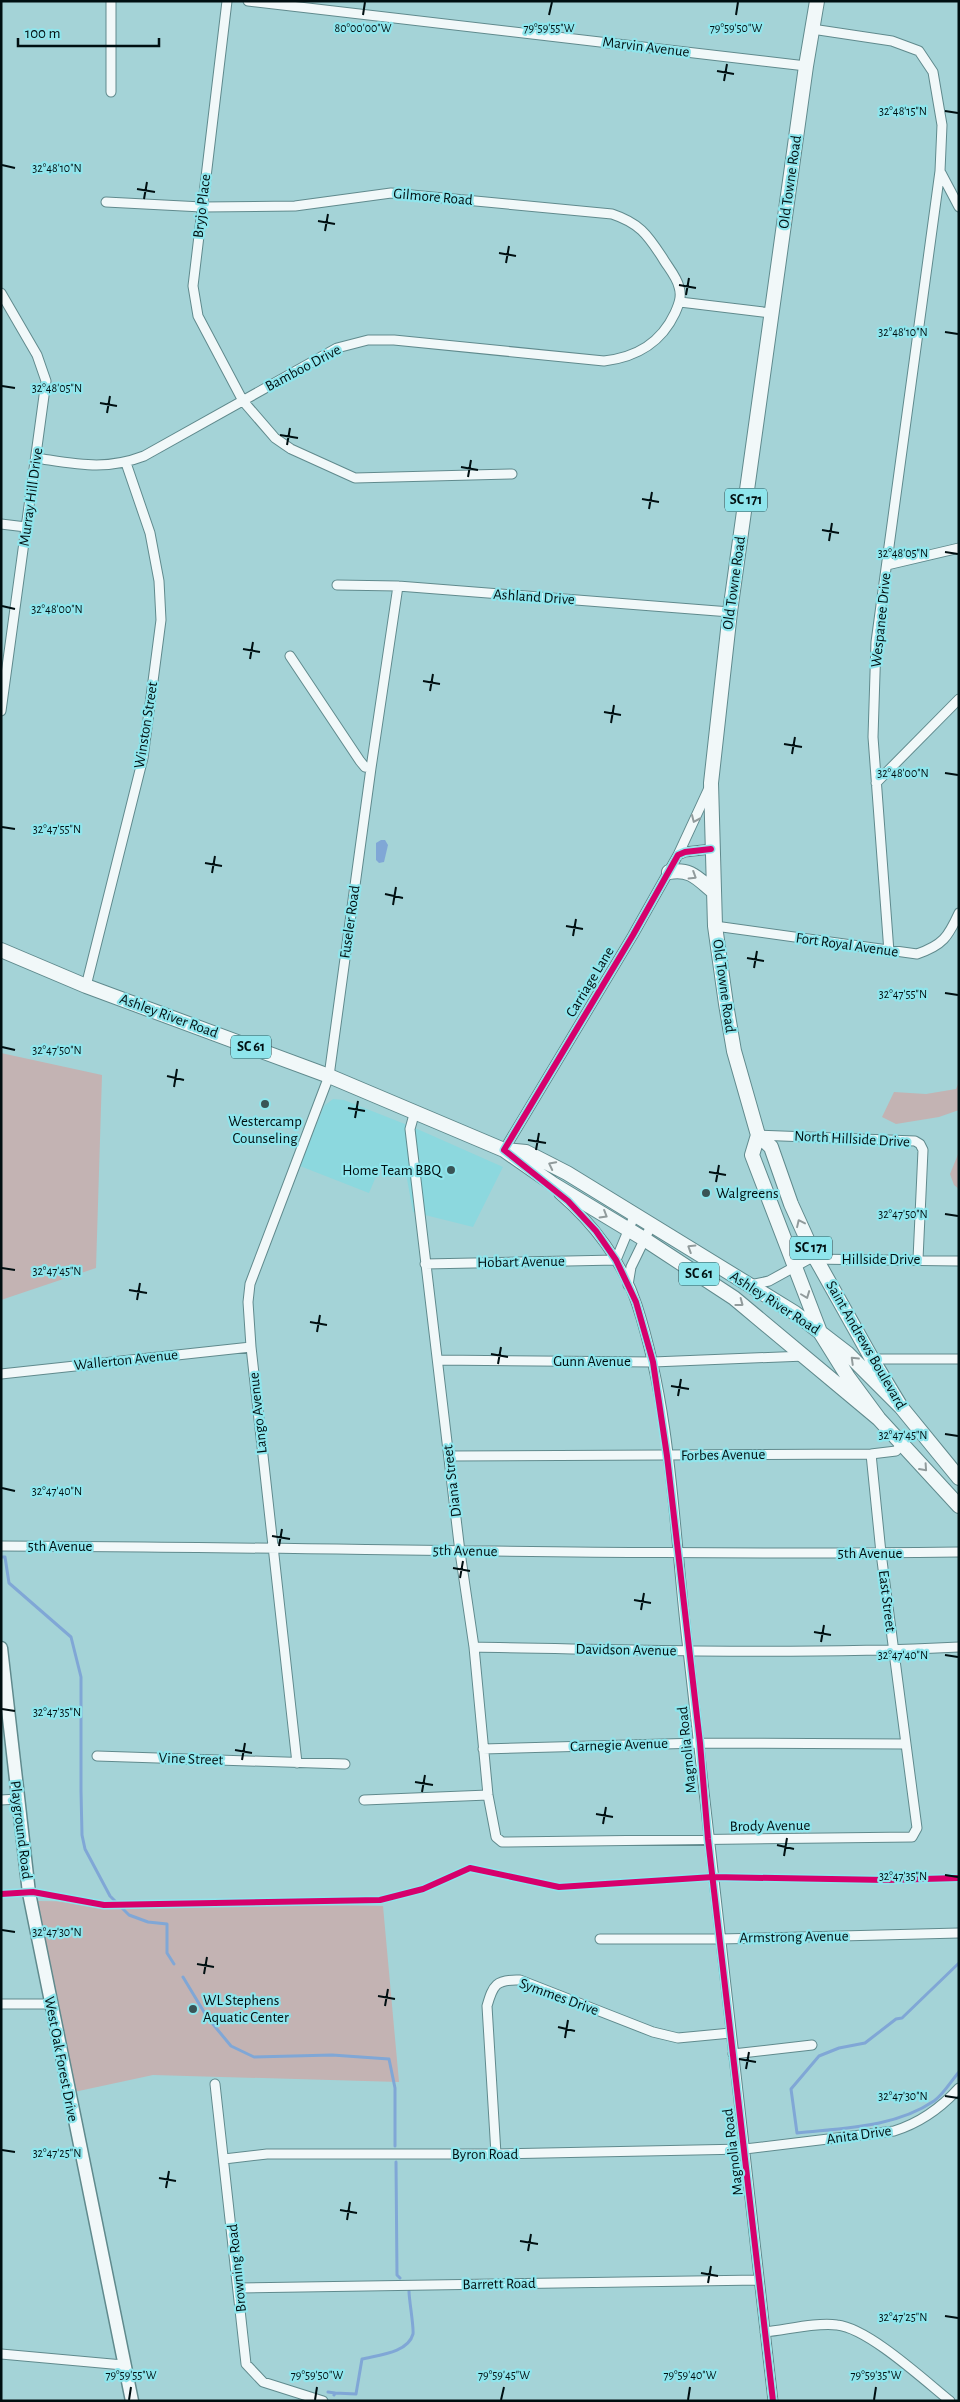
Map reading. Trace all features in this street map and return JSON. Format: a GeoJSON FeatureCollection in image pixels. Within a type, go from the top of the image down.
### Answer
{"type":"FeatureCollection","features":[{"type":"Feature","properties":{"kind":"main road","name":"Old Towne Road"},"geometry":{"type":"LineString","coordinates":[[758,1135],[734,1051],[716,926],[711,849],[711,783],[730,612],[806,66],[817,1]]}},
{"type":"Feature","properties":{"kind":"main road"},"geometry":{"type":"LineString","coordinates":[[669,872],[681,870],[693,874],[714,892]]}},
{"type":"Feature","properties":{"kind":"main road","name":"Ashley River Road"},"geometry":{"type":"LineString","coordinates":[[1,950],[86,986],[329,1076],[504,1150],[552,1184],[644,1239],[734,1298],[880,1419]]}},
{"type":"Feature","properties":{"kind":"main road","name":"Saint Andrews Boulevard"},"geometry":{"type":"LineString","coordinates":[[959,1478],[901,1407],[872,1359],[816,1259],[791,1204],[771,1147],[758,1135],[752,1155],[820,1332],[848,1377],[880,1419],[959,1506]]}},
{"type":"Feature","properties":{"kind":"main road","name":"Ashley River Road"},"geometry":{"type":"LineString","coordinates":[[504,1150],[526,1152],[567,1173],[795,1313],[847,1353],[901,1407]]}},
{"type":"Feature","properties":{"kind":"main road","name":"Playground Road"},"geometry":{"type":"LineString","coordinates":[[1,1648],[29,1893]]}},
{"type":"Feature","properties":{"kind":"main road","name":"West Oak Forest Drive"},"geometry":{"type":"LineString","coordinates":[[29,1893],[123,2365],[132,2401]]}},
{"type":"Feature","properties":{"kind":"street"},"geometry":{"type":"LineString","coordinates":[[111,1],[111,92]]}},
{"type":"Feature","properties":{"kind":"street","name":"Bryjo Place"},"geometry":{"type":"LineString","coordinates":[[227,1],[193,286],[194,302],[202,324],[243,401],[274,438],[291,449],[355,478],[512,474]]}},
{"type":"Feature","properties":{"kind":"street","name":"Marvin Avenue"},"geometry":{"type":"LineString","coordinates":[[248,1],[806,66]]}},
{"type":"Feature","properties":{"kind":"street","name":"Wespanee Drive"},"geometry":{"type":"LineString","coordinates":[[812,29],[892,41],[919,51],[933,72],[941,116],[940,170],[876,642],[873,737],[889,952]]}},
{"type":"Feature","properties":{"kind":"street"},"geometry":{"type":"LineString","coordinates":[[940,170],[959,207]]}},
{"type":"Feature","properties":{"kind":"street","name":"Gilmore Road"},"geometry":{"type":"LineString","coordinates":[[106,202],[202,207],[295,206],[392,192],[612,214],[629,220],[648,234],[679,286],[680,302]]}},
{"type":"Feature","properties":{"kind":"street","name":"Murray Hill Drive"},"geometry":{"type":"LineString","coordinates":[[1,293],[37,355],[46,381],[1,711]]}},
{"type":"Feature","properties":{"kind":"street"},"geometry":{"type":"LineString","coordinates":[[680,302],[771,313]]}},
{"type":"Feature","properties":{"kind":"street","name":"Bamboo Drive"},"geometry":{"type":"LineString","coordinates":[[36,458],[106,466],[126,463],[144,456],[337,348],[368,340],[394,340],[604,361],[623,359],[646,349],[659,339],[671,322],[680,302]]}},
{"type":"Feature","properties":{"kind":"street","name":"Winston Street"},"geometry":{"type":"LineString","coordinates":[[86,986],[143,758],[161,620],[160,581],[150,533],[126,463]]}},
{"type":"Feature","properties":{"kind":"street"},"geometry":{"type":"LineString","coordinates":[[1,524],[26,527]]}},
{"type":"Feature","properties":{"kind":"street"},"geometry":{"type":"LineString","coordinates":[[887,565],[959,548]]}},
{"type":"Feature","properties":{"kind":"street","name":"Ashland Drive"},"geometry":{"type":"LineString","coordinates":[[338,586],[398,586],[730,612]]}},
{"type":"Feature","properties":{"kind":"street","name":"Fuseler Road"},"geometry":{"type":"LineString","coordinates":[[329,1076],[398,586]]}},
{"type":"Feature","properties":{"kind":"street"},"geometry":{"type":"LineString","coordinates":[[290,656],[360,761],[365,767],[371,768]]}},
{"type":"Feature","properties":{"kind":"street"},"geometry":{"type":"LineString","coordinates":[[876,783],[959,699]]}},
{"type":"Feature","properties":{"kind":"street","name":"Carriage Lane"},"geometry":{"type":"LineString","coordinates":[[504,1150],[669,872],[711,783]]}},
{"type":"Feature","properties":{"kind":"street"},"geometry":{"type":"LineString","coordinates":[[678,855],[685,852],[711,849]]}},
{"type":"Feature","properties":{"kind":"street","name":"Fort Royal Avenue"},"geometry":{"type":"LineString","coordinates":[[716,926],[889,952],[917,954],[934,948],[944,941],[959,913]]}},
{"type":"Feature","properties":{"kind":"street","name":"Lango Avenue"},"geometry":{"type":"LineString","coordinates":[[297,1763],[272,1547],[248,1302],[250,1284],[329,1076]]}},
{"type":"Feature","properties":{"kind":"street","name":"Diana Street"},"geometry":{"type":"LineString","coordinates":[[415,1111],[410,1130],[460,1552],[474,1647],[488,1794],[496,1837],[502,1842],[509,1843]]}},
{"type":"Feature","properties":{"kind":"street","name":"North Hillside Drive"},"geometry":{"type":"LineString","coordinates":[[758,1135],[915,1141],[920,1144],[923,1150],[918,1259]]}},
{"type":"Feature","properties":{"kind":"street","name":"Magnolia Road"},"geometry":{"type":"LineString","coordinates":[[504,1150],[568,1201],[596,1232],[616,1260],[636,1302],[653,1362],[667,1456],[700,1743],[708,1839],[746,2149],[773,2401]]}},
{"type":"Feature","properties":{"kind":"street"},"geometry":{"type":"LineString","coordinates":[[616,1260],[636,1214]]}},
{"type":"Feature","properties":{"kind":"street"},"geometry":{"type":"LineString","coordinates":[[628,1285],[631,1267],[652,1224]]}},
{"type":"Feature","properties":{"kind":"street","name":"Hillside Drive"},"geometry":{"type":"LineString","coordinates":[[749,1285],[769,1281],[808,1259],[959,1261]]}},
{"type":"Feature","properties":{"kind":"street","name":"Hobart Avenue"},"geometry":{"type":"LineString","coordinates":[[425,1264],[616,1260]]}},
{"type":"Feature","properties":{"kind":"street","name":"Wallerton Avenue"},"geometry":{"type":"LineString","coordinates":[[1,1374],[251,1347]]}},
{"type":"Feature","properties":{"kind":"street","name":"Gunn Avenue"},"geometry":{"type":"LineString","coordinates":[[438,1360],[653,1362],[806,1356]]}},
{"type":"Feature","properties":{"kind":"street"},"geometry":{"type":"LineString","coordinates":[[872,1359],[959,1359]]}},
{"type":"Feature","properties":{"kind":"street","name":"Forbes Avenue"},"geometry":{"type":"LineString","coordinates":[[449,1456],[872,1454],[896,1451],[903,1443]]}},
{"type":"Feature","properties":{"kind":"street","name":"East Street"},"geometry":{"type":"LineString","coordinates":[[872,1454],[881,1553],[916,1828],[912,1837]]}},
{"type":"Feature","properties":{"kind":"street","name":"5th Avenue"},"geometry":{"type":"LineString","coordinates":[[1,1546],[272,1547],[460,1552],[959,1552]]}},
{"type":"Feature","properties":{"kind":"street","name":"Davidson Avenue"},"geometry":{"type":"LineString","coordinates":[[474,1647],[688,1651],[894,1650],[959,1647]]}},
{"type":"Feature","properties":{"kind":"street","name":"Carnegie Avenue"},"geometry":{"type":"LineString","coordinates":[[483,1749],[700,1743],[904,1744]]}},
{"type":"Feature","properties":{"kind":"street","name":"Vine Street"},"geometry":{"type":"LineString","coordinates":[[97,1756],[345,1764]]}},
{"type":"Feature","properties":{"kind":"street"},"geometry":{"type":"LineString","coordinates":[[364,1800],[488,1794]]}},
{"type":"Feature","properties":{"kind":"street"},"geometry":{"type":"LineString","coordinates":[[1,1800],[17,1800]]}},
{"type":"Feature","properties":{"kind":"street","name":"Brody Avenue"},"geometry":{"type":"LineString","coordinates":[[509,1843],[912,1837]]}},
{"type":"Feature","properties":{"kind":"street","name":"Armstrong Avenue"},"geometry":{"type":"LineString","coordinates":[[600,1939],[720,1939],[959,1934]]}},
{"type":"Feature","properties":{"kind":"street","name":"Symmes Drive"},"geometry":{"type":"LineString","coordinates":[[496,2154],[486,2006],[491,1991],[497,1984],[507,1980],[520,1980],[653,2032],[678,2038],[731,2033]]}},
{"type":"Feature","properties":{"kind":"street"},"geometry":{"type":"LineString","coordinates":[[1,2004],[50,2004]]}},
{"type":"Feature","properties":{"kind":"street"},"geometry":{"type":"LineString","coordinates":[[733,2054],[812,2045]]}},
{"type":"Feature","properties":{"kind":"street","name":"Browning Road"},"geometry":{"type":"LineString","coordinates":[[215,2084],[246,2364],[253,2374],[263,2382],[323,2401]]}},
{"type":"Feature","properties":{"kind":"street","name":"Anita Drive"},"geometry":{"type":"LineString","coordinates":[[746,2149],[894,2131],[912,2126],[930,2116],[958,2090]]}},
{"type":"Feature","properties":{"kind":"street","name":"Byron Road"},"geometry":{"type":"LineString","coordinates":[[224,2159],[267,2154],[496,2154],[746,2149]]}},
{"type":"Feature","properties":{"kind":"street","name":"Barrett Road"},"geometry":{"type":"LineString","coordinates":[[239,2288],[759,2280]]}},
{"type":"Feature","properties":{"kind":"street"},"geometry":{"type":"LineString","coordinates":[[765,2332],[835,2324],[849,2327],[871,2338],[950,2401]]}},
{"type":"Feature","properties":{"kind":"street"},"geometry":{"type":"LineString","coordinates":[[1,2354],[123,2365]]}},
{"type":"Feature","properties":{"kind":"shaded area"},"geometry":{"type":"Polygon","coordinates":[[[385,840],[388,845],[384,862],[379,863],[376,860],[376,843],[385,840]]]}},
{"type":"Feature","properties":{"kind":"shaded area"},"geometry":{"type":"Polygon","coordinates":[[[1,1053],[102,1075],[96,1268],[1,1300],[1,1053]]]}},
{"type":"Feature","properties":{"kind":"shaded area"},"geometry":{"type":"Polygon","coordinates":[[[959,1082],[959,1110],[939,1117],[896,1124],[882,1117],[894,1092],[926,1094],[956,1089],[959,1082]]]}},
{"type":"Feature","properties":{"kind":"shaded area"},"geometry":{"type":"Polygon","coordinates":[[[333,1099],[344,1100],[415,1128],[503,1167],[473,1227],[413,1212],[405,1168],[380,1167],[369,1193],[300,1166],[324,1106],[333,1099]]]}},
{"type":"Feature","properties":{"kind":"shaded area"},"geometry":{"type":"Polygon","coordinates":[[[959,1152],[959,1189],[954,1185],[950,1174],[959,1152]]]}},
{"type":"Feature","properties":{"kind":"shaded area"},"geometry":{"type":"Polygon","coordinates":[[[38,1901],[383,1906],[399,2082],[153,2075],[74,2092],[38,1901]]]}},
{"type":"Feature","properties":{"kind":"waterway"},"geometry":{"type":"LineString","coordinates":[[1,1557],[5,1557],[9,1583],[71,1637],[81,1677],[82,1835],[85,1849],[110,1896],[129,1915],[148,1922],[167,1924],[167,1953],[174,1964]]}},
{"type":"Feature","properties":{"kind":"waterway"},"geometry":{"type":"LineString","coordinates":[[959,1963],[902,2018],[896,2019],[865,2043],[839,2048],[819,2056],[791,2089],[797,2133],[850,2128],[902,2117],[934,2101],[944,2092],[959,2072]]}},
{"type":"Feature","properties":{"kind":"waterway"},"geometry":{"type":"LineString","coordinates":[[183,1977],[207,2017],[231,2046],[254,2057],[332,2055],[389,2059],[395,2088],[395,2146]]}},
{"type":"Feature","properties":{"kind":"waterway"},"geometry":{"type":"LineString","coordinates":[[396,2162],[397,2275],[400,2278]]}},
{"type":"Feature","properties":{"kind":"waterway"},"geometry":{"type":"LineString","coordinates":[[334,2395],[335,2393],[356,2394],[362,2359],[392,2352],[410,2340],[413,2331],[409,2291]]}},
{"type":"Feature","properties":{"kind":"waterway"},"geometry":{"type":"LineString","coordinates":[[328,2392],[335,2393]]}},
{"type":"Feature","properties":{"kind":"cycle path"},"geometry":{"type":"LineString","coordinates":[[711,849],[685,852],[678,855],[633,935],[504,1150],[568,1201],[596,1231],[616,1260],[636,1302],[653,1362],[667,1456],[700,1743],[708,1839],[773,2401]]}},
{"type":"Feature","properties":{"kind":"cycle path"},"geometry":{"type":"LineString","coordinates":[[1,1894],[33,1892],[104,1905],[380,1900],[423,1889],[470,1868],[559,1887],[713,1877],[886,1880],[959,1878]]}},
{"type":"Feature","properties":{"kind":"place","name":"Westercamp Counseling"},"geometry":{"type":"Point","coordinates":[265,1104]}},
{"type":"Feature","properties":{"kind":"place","name":"Home Team BBQ"},"geometry":{"type":"Point","coordinates":[451,1170]}},
{"type":"Feature","properties":{"kind":"place","name":"Walgreens"},"geometry":{"type":"Point","coordinates":[706,1193]}},
{"type":"Feature","properties":{"kind":"place","name":"WL Stephens Aquatic Center"},"geometry":{"type":"Point","coordinates":[193,2009]}}]}
